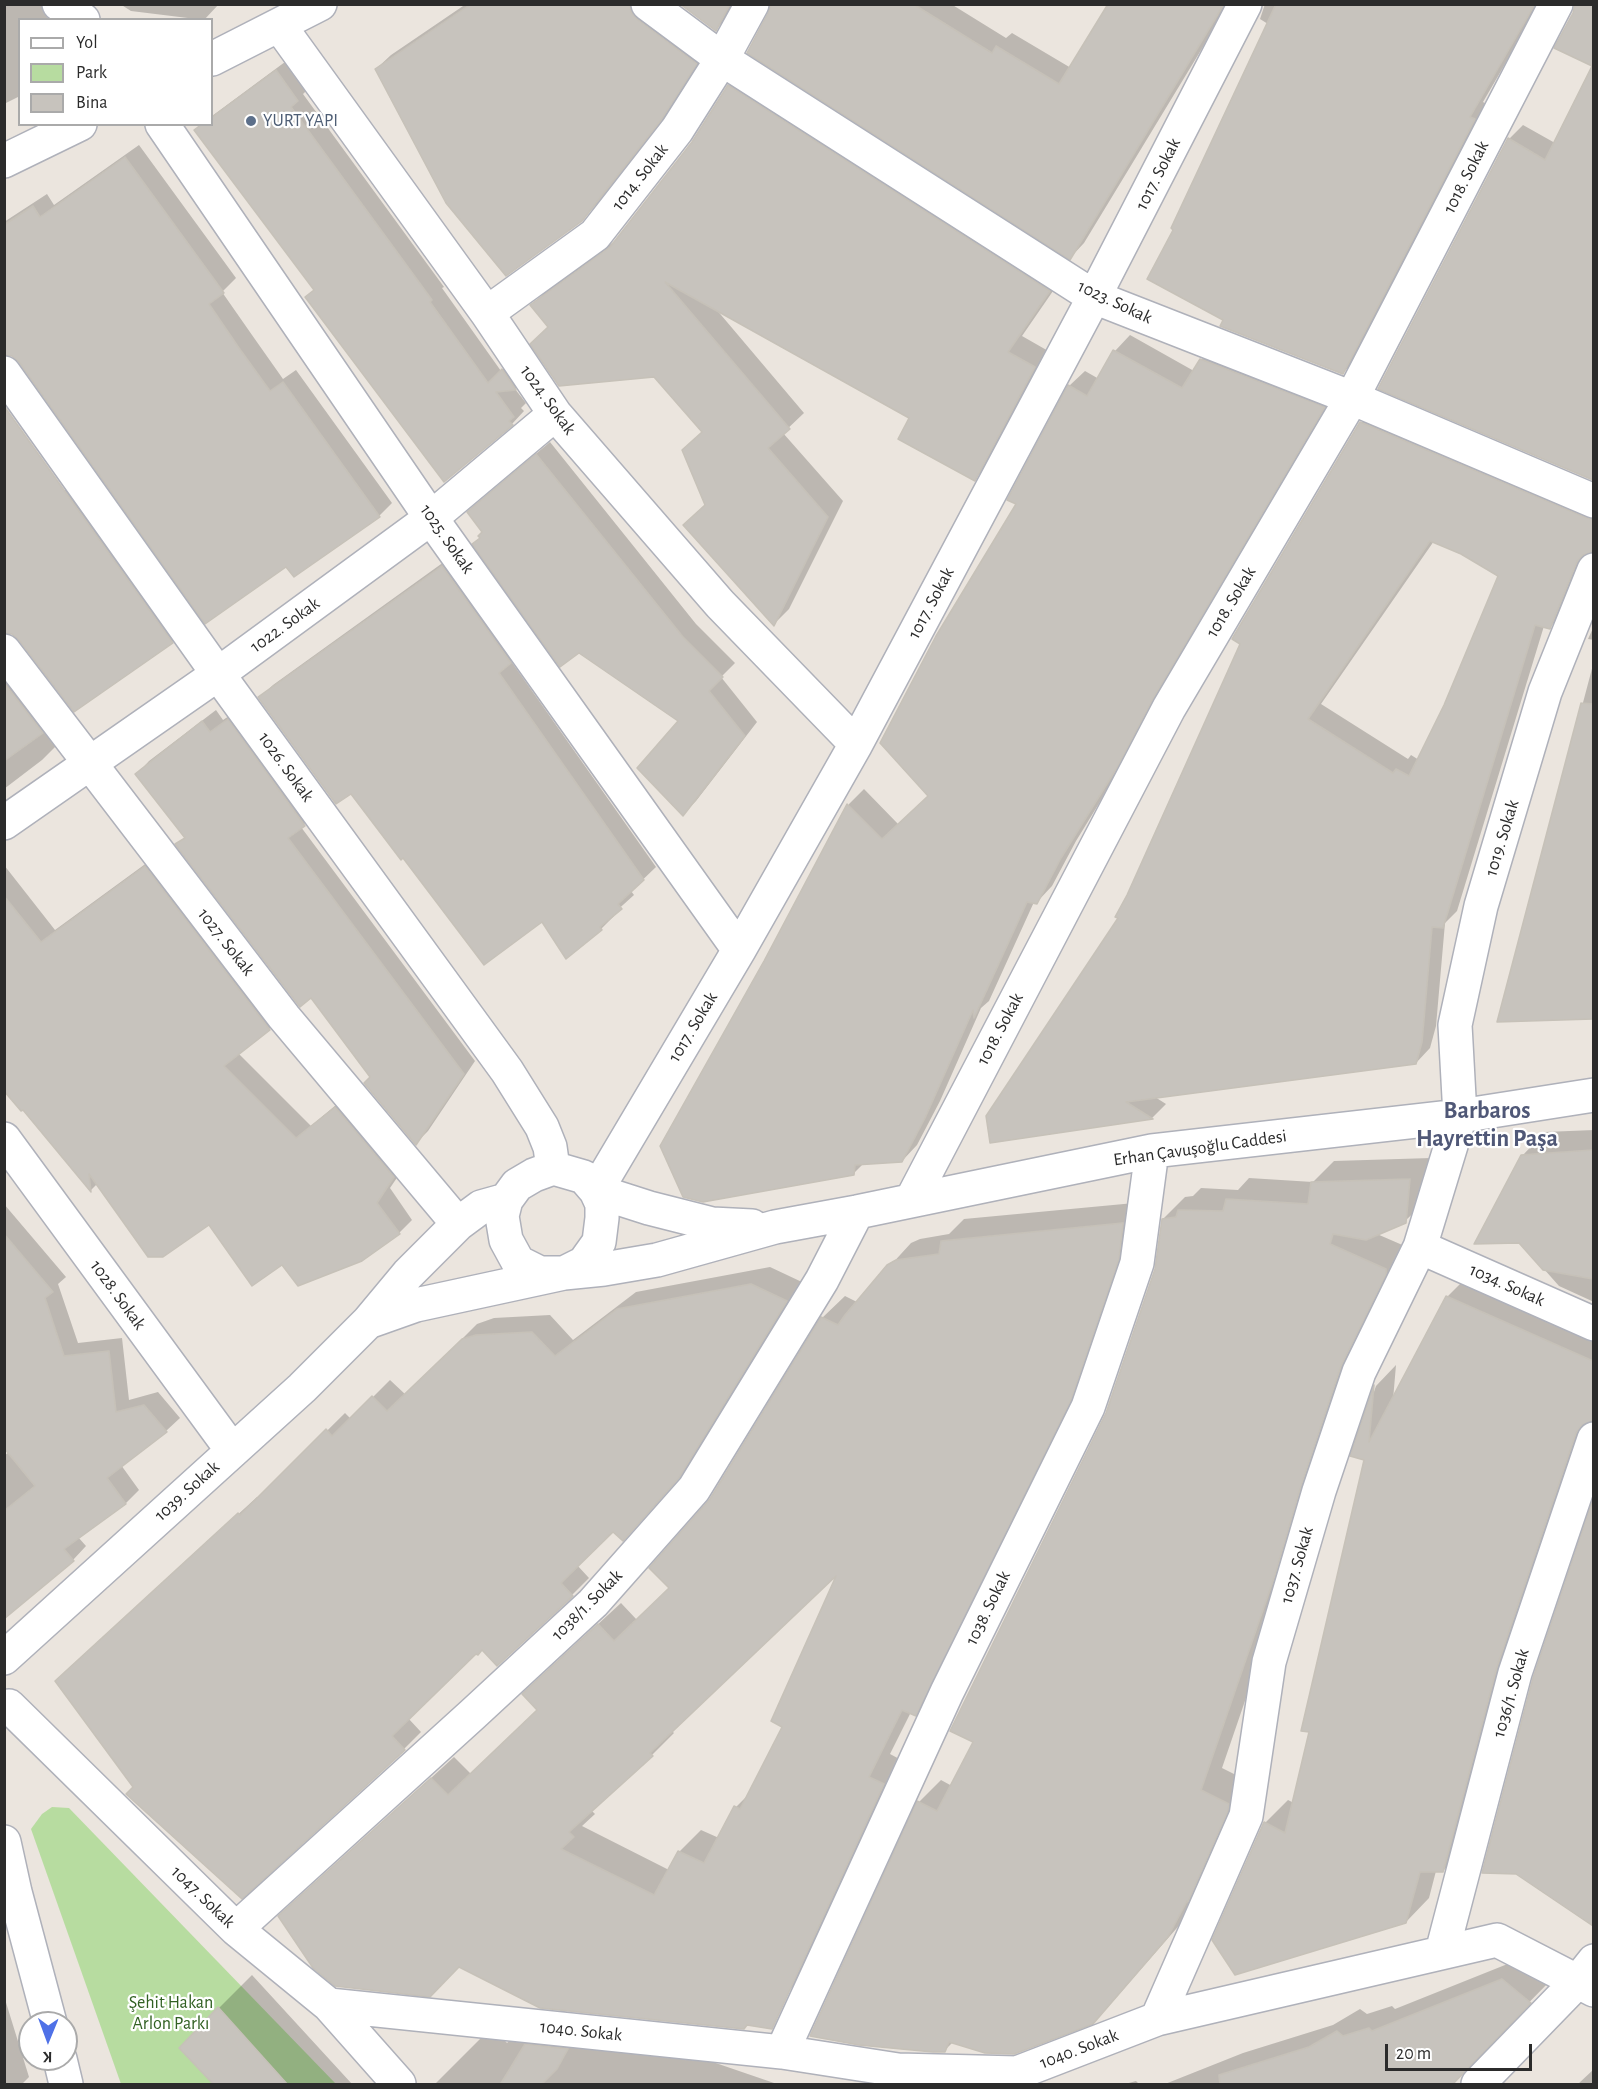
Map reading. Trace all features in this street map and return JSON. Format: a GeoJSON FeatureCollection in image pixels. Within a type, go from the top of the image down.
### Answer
{"type":"FeatureCollection","features":[{"type":"Feature","properties":{"kind":"street"},"geometry":{"type":"LineString","coordinates":[[59,4],[80,18]]}},
{"type":"Feature","properties":{"kind":"street"},"geometry":{"type":"LineString","coordinates":[[213,58],[320,4]]}},
{"type":"Feature","properties":{"kind":"street","name":"1023. Sokak"},"geometry":{"type":"LineString","coordinates":[[648,4],[722,59],[1094,297],[1352,398],[1593,501]]}},
{"type":"Feature","properties":{"kind":"street","name":"1014. Sokak"},"geometry":{"type":"LineString","coordinates":[[487,314],[595,235],[677,130],[722,59],[752,4]]}},
{"type":"Feature","properties":{"kind":"street","name":"1017. Sokak"},"geometry":{"type":"LineString","coordinates":[[596,1191],[739,950],[856,744],[1094,297],[1245,4]]}},
{"type":"Feature","properties":{"kind":"street","name":"1018. Sokak"},"geometry":{"type":"LineString","coordinates":[[911,1201],[1169,708],[1352,398],[1556,4]]}},
{"type":"Feature","properties":{"kind":"street","name":"1024. Sokak"},"geometry":{"type":"LineString","coordinates":[[279,25],[487,314],[555,414],[720,604],[856,744]]}},
{"type":"Feature","properties":{"kind":"street"},"geometry":{"type":"LineString","coordinates":[[4,161],[76,126]]}},
{"type":"Feature","properties":{"kind":"street","name":"1025. Sokak"},"geometry":{"type":"LineString","coordinates":[[163,126],[431,518],[739,950]]}},
{"type":"Feature","properties":{"kind":"street","name":"1026. Sokak"},"geometry":{"type":"LineString","coordinates":[[4,373],[218,674],[507,1071],[542,1127],[550,1147],[553,1168]]}},
{"type":"Feature","properties":{"kind":"street","name":"1022. Sokak"},"geometry":{"type":"LineString","coordinates":[[4,823],[218,674],[431,518],[555,414]]}},
{"type":"Feature","properties":{"kind":"street","name":"1019. Sokak"},"geometry":{"type":"LineString","coordinates":[[1460,1116],[1455,1025],[1481,906],[1545,692],[1592,576]]}},
{"type":"Feature","properties":{"kind":"street","name":"1027. Sokak"},"geometry":{"type":"LineString","coordinates":[[4,651],[284,1017],[458,1224]]}},
{"type":"Feature","properties":{"kind":"street","name":"Erhan Çavuşoğlu Caddesi"},"geometry":{"type":"LineString","coordinates":[[775,1227],[1152,1151],[1460,1116],[1593,1095]]}},
{"type":"Feature","properties":{"kind":"street","name":"1037. Sokak"},"geometry":{"type":"LineString","coordinates":[[1157,2019],[1245,1816],[1269,1662],[1319,1491],[1359,1372],[1420,1246],[1460,1116]]}},
{"type":"Feature","properties":{"kind":"street","name":"1028. Sokak"},"geometry":{"type":"LineString","coordinates":[[4,1139],[232,1450]]}},
{"type":"Feature","properties":{"kind":"street","name":"1038. Sokak"},"geometry":{"type":"LineString","coordinates":[[782,2052],[947,1692],[1088,1407],[1137,1263],[1152,1151]]}},
{"type":"Feature","properties":{"kind":"street"},"geometry":{"type":"LineString","coordinates":[[553,1168],[584,1177],[596,1191],[602,1204],[599,1242],[584,1263],[564,1273],[540,1273],[518,1262],[506,1239],[502,1216],[506,1200],[517,1185],[553,1168]]}},
{"type":"Feature","properties":{"kind":"street"},"geometry":{"type":"LineString","coordinates":[[596,1191],[649,1208],[712,1224],[775,1227]]}},
{"type":"Feature","properties":{"kind":"street","name":"1039. Sokak"},"geometry":{"type":"LineString","coordinates":[[4,1658],[302,1388],[368,1322],[408,1274],[458,1224],[481,1207],[506,1200]]}},
{"type":"Feature","properties":{"kind":"street","name":"1038/1. Sokak"},"geometry":{"type":"LineString","coordinates":[[236,1929],[593,1603],[694,1490],[817,1290],[857,1212]]}},
{"type":"Feature","properties":{"kind":"street"},"geometry":{"type":"LineString","coordinates":[[368,1322],[416,1305],[564,1273],[657,1260],[775,1227]]}},
{"type":"Feature","properties":{"kind":"street","name":"1034. Sokak"},"geometry":{"type":"LineString","coordinates":[[1420,1246],[1593,1324]]}},
{"type":"Feature","properties":{"kind":"street","name":"1036/1. Sokak"},"geometry":{"type":"LineString","coordinates":[[1442,1952],[1515,1673],[1593,1439]]}},
{"type":"Feature","properties":{"kind":"street","name":"1047. Sokak"},"geometry":{"type":"LineString","coordinates":[[6,1712],[236,1929],[329,2005],[399,2085]]}},
{"type":"Feature","properties":{"kind":"street"},"geometry":{"type":"LineString","coordinates":[[4,1842],[47,2011]]}},
{"type":"Feature","properties":{"kind":"street","name":"1040. Sokak"},"geometry":{"type":"LineString","coordinates":[[329,2005],[782,2052],[898,2080],[1017,2073],[1157,2019],[1497,1940],[1588,1977]]}},
{"type":"Feature","properties":{"kind":"street"},"geometry":{"type":"LineString","coordinates":[[1478,2085],[1588,1977]]}},
{"type":"Feature","properties":{"kind":"green space","name":"Şehit Hakan Arlon Parkı"},"geometry":{"type":"Polygon","coordinates":[[[52,1807],[69,1808],[336,2084],[121,2084],[31,1829],[42,1814],[52,1807]]]}},
{"type":"Feature","properties":{"kind":"building"},"geometry":{"type":"Polygon","coordinates":[[[471,4],[630,4],[631,12],[637,19],[697,64],[662,119],[582,221],[506,276],[446,203],[375,69],[471,4]]]}},
{"type":"Feature","properties":{"kind":"building"},"geometry":{"type":"Polygon","coordinates":[[[680,4],[730,4],[716,31],[680,4]]]}},
{"type":"Feature","properties":{"kind":"building"},"geometry":{"type":"Polygon","coordinates":[[[771,4],[913,4],[992,53],[996,46],[1059,84],[1108,4],[1224,4],[1070,260],[747,53],[771,4]]]}},
{"type":"Feature","properties":{"kind":"building"},"geometry":{"type":"Polygon","coordinates":[[[1276,4],[1535,4],[1470,117],[1475,119],[1343,374],[1220,326],[1223,320],[1147,279],[1173,230],[1171,228],[1276,4]]]}},
{"type":"Feature","properties":{"kind":"building"},"geometry":{"type":"Polygon","coordinates":[[[1575,4],[1593,4],[1593,480],[1378,389],[1508,138],[1545,160],[1592,66],[1554,48],[1573,13],[1575,4]]]}},
{"type":"Feature","properties":{"kind":"building"},"geometry":{"type":"Polygon","coordinates":[[[276,70],[298,101],[291,107],[432,300],[430,302],[488,383],[502,369],[516,390],[496,392],[514,417],[509,421],[513,425],[444,482],[305,297],[314,290],[194,130],[199,126],[213,126],[213,116],[276,70]]]}},
{"type":"Feature","properties":{"kind":"building"},"geometry":{"type":"Polygon","coordinates":[[[728,85],[1050,291],[1008,352],[1035,367],[975,481],[898,439],[909,418],[665,282],[790,429],[768,448],[828,517],[774,626],[683,525],[705,505],[682,450],[702,432],[654,377],[559,386],[530,344],[548,327],[530,305],[610,247],[692,142],[728,85]]]}},
{"type":"Feature","properties":{"kind":"building"},"geometry":{"type":"Polygon","coordinates":[[[125,157],[224,293],[209,304],[239,348],[270,391],[283,382],[380,517],[294,577],[286,567],[205,624],[19,362],[12,356],[4,355],[4,225],[33,206],[40,217],[125,157]]]}},
{"type":"Feature","properties":{"kind":"building"},"geometry":{"type":"Polygon","coordinates":[[[1113,350],[1182,388],[1200,359],[1325,407],[1153,699],[1118,766],[1061,858],[1037,904],[1027,902],[974,1018],[973,1010],[925,1118],[902,1162],[855,1165],[854,1175],[703,1202],[683,1197],[660,1146],[764,961],[847,804],[882,839],[928,796],[880,743],[936,636],[1016,504],[1007,500],[1068,385],[1087,396],[1113,350]]]}},
{"type":"Feature","properties":{"kind":"building"},"geometry":{"type":"Polygon","coordinates":[[[4,406],[173,643],[74,712],[19,640],[12,634],[4,633],[4,406]]]}},
{"type":"Feature","properties":{"kind":"building"},"geometry":{"type":"Polygon","coordinates":[[[1360,422],[1593,519],[1593,552],[1583,555],[1577,562],[1550,629],[1535,625],[1443,928],[1432,927],[1422,1042],[1416,1064],[1126,1102],[1153,1119],[990,1143],[986,1116],[1118,918],[1115,917],[1240,644],[1232,639],[1360,422]],[[1430,541],[1308,719],[1393,773],[1396,769],[1409,776],[1444,705],[1498,576],[1461,554],[1430,541]]]}},
{"type":"Feature","properties":{"kind":"building"},"geometry":{"type":"Polygon","coordinates":[[[536,454],[683,637],[723,677],[709,691],[745,736],[683,816],[637,768],[678,721],[579,653],[560,667],[472,544],[480,538],[478,536],[482,532],[467,512],[536,454]]]}},
{"type":"Feature","properties":{"kind":"building"},"geometry":{"type":"Polygon","coordinates":[[[442,566],[511,663],[499,673],[644,880],[618,904],[622,909],[600,927],[602,930],[566,959],[542,922],[484,965],[351,794],[336,804],[258,697],[442,566]]]}},
{"type":"Feature","properties":{"kind":"building"},"geometry":{"type":"Polygon","coordinates":[[[4,683],[43,733],[4,761],[4,683]]]}},
{"type":"Feature","properties":{"kind":"building"},"geometry":{"type":"Polygon","coordinates":[[[1581,703],[1593,704],[1593,1019],[1497,1022],[1581,703]]]}},
{"type":"Feature","properties":{"kind":"building"},"geometry":{"type":"Polygon","coordinates":[[[228,719],[305,826],[288,838],[464,1074],[416,1145],[364,1083],[370,1077],[311,998],[300,1007],[175,844],[185,838],[135,774],[202,721],[210,732],[228,719]]]}},
{"type":"Feature","properties":{"kind":"building"},"geometry":{"type":"Polygon","coordinates":[[[145,866],[270,1030],[224,1066],[296,1138],[335,1107],[394,1177],[377,1203],[400,1234],[362,1261],[298,1286],[282,1265],[252,1286],[209,1225],[163,1257],[148,1257],[89,1174],[91,1192],[23,1110],[21,1111],[4,1091],[4,896],[41,942],[145,866]]]}},
{"type":"Feature","properties":{"kind":"building"},"geometry":{"type":"Polygon","coordinates":[[[1593,1150],[1593,1279],[1543,1270],[1519,1243],[1474,1244],[1521,1155],[1593,1150]]]}},
{"type":"Feature","properties":{"kind":"building"},"geometry":{"type":"Polygon","coordinates":[[[1410,1179],[1406,1223],[1366,1240],[1333,1234],[1330,1244],[1386,1269],[1386,1275],[1341,1366],[1301,1486],[1275,1575],[1201,1790],[1229,1804],[1228,1811],[1188,1902],[1168,1937],[1093,2024],[1014,2054],[985,2053],[949,2042],[945,2052],[933,2052],[859,2045],[810,2036],[917,1801],[937,1811],[973,1742],[950,1731],[1106,1413],[1155,1269],[1162,1219],[1176,1217],[1178,1210],[1223,1211],[1226,1199],[1308,1204],[1311,1182],[1410,1179]]]}},
{"type":"Feature","properties":{"kind":"building"},"geometry":{"type":"Polygon","coordinates":[[[1123,1223],[1119,1259],[1071,1400],[916,1716],[902,1710],[869,1777],[884,1784],[772,2029],[747,2025],[744,2029],[540,2008],[459,1967],[430,1997],[335,1986],[313,1968],[278,1916],[431,1778],[448,1795],[537,1710],[522,1694],[598,1624],[614,1641],[669,1588],[649,1568],[710,1499],[821,1317],[838,1325],[887,1265],[896,1260],[939,1254],[941,1241],[1123,1223]],[[836,1576],[650,1753],[653,1756],[569,1832],[574,1837],[561,1849],[654,1895],[678,1851],[704,1863],[734,1806],[740,1809],[782,1727],[771,1721],[836,1576]]]}},
{"type":"Feature","properties":{"kind":"building"},"geometry":{"type":"Polygon","coordinates":[[[4,1234],[53,1292],[45,1298],[64,1356],[109,1351],[116,1412],[144,1405],[167,1432],[107,1478],[126,1504],[64,1549],[74,1561],[4,1619],[4,1511],[35,1486],[4,1448],[4,1234]]]}},
{"type":"Feature","properties":{"kind":"building"},"geometry":{"type":"Polygon","coordinates":[[[751,1284],[787,1301],[679,1478],[623,1541],[613,1532],[561,1583],[573,1596],[497,1666],[482,1650],[478,1655],[476,1654],[392,1736],[405,1750],[242,1899],[126,1794],[133,1787],[55,1681],[238,1513],[240,1515],[326,1429],[332,1436],[372,1396],[387,1411],[462,1339],[476,1335],[532,1332],[555,1356],[617,1309],[751,1284]]]}},
{"type":"Feature","properties":{"kind":"building"},"geometry":{"type":"Polygon","coordinates":[[[1446,1296],[1593,1361],[1593,1421],[1582,1425],[1576,1433],[1497,1667],[1443,1872],[1420,1872],[1406,1923],[1235,1975],[1212,1940],[1264,1822],[1285,1833],[1309,1732],[1301,1731],[1364,1460],[1350,1456],[1374,1385],[1369,1442],[1446,1296]]]}},
{"type":"Feature","properties":{"kind":"building"},"geometry":{"type":"Polygon","coordinates":[[[1593,1499],[1593,1926],[1516,1874],[1482,1873],[1533,1678],[1593,1499]]]}},
{"type":"Feature","properties":{"kind":"building"},"geometry":{"type":"Polygon","coordinates":[[[1502,1979],[1531,2003],[1452,2085],[1220,2085],[1219,2075],[1309,2047],[1337,2031],[1343,2036],[1369,2028],[1372,2031],[1502,1979]]]}},
{"type":"Feature","properties":{"kind":"building"},"geometry":{"type":"Polygon","coordinates":[[[218,2007],[288,2085],[214,2085],[179,2048],[218,2007]]]}},
{"type":"Feature","properties":{"kind":"building"},"geometry":{"type":"Polygon","coordinates":[[[525,2044],[568,2049],[557,2069],[541,2085],[500,2085],[525,2044]]]}},
{"type":"Feature","properties":{"kind":"place","name":"YURT YAPI"},"geometry":{"type":"Point","coordinates":[251,121]}},
{"type":"Feature","properties":{"kind":"district","name":"Barbaros Hayrettin Paşa"},"geometry":{"type":"Point","coordinates":[1487,1125]}}]}
